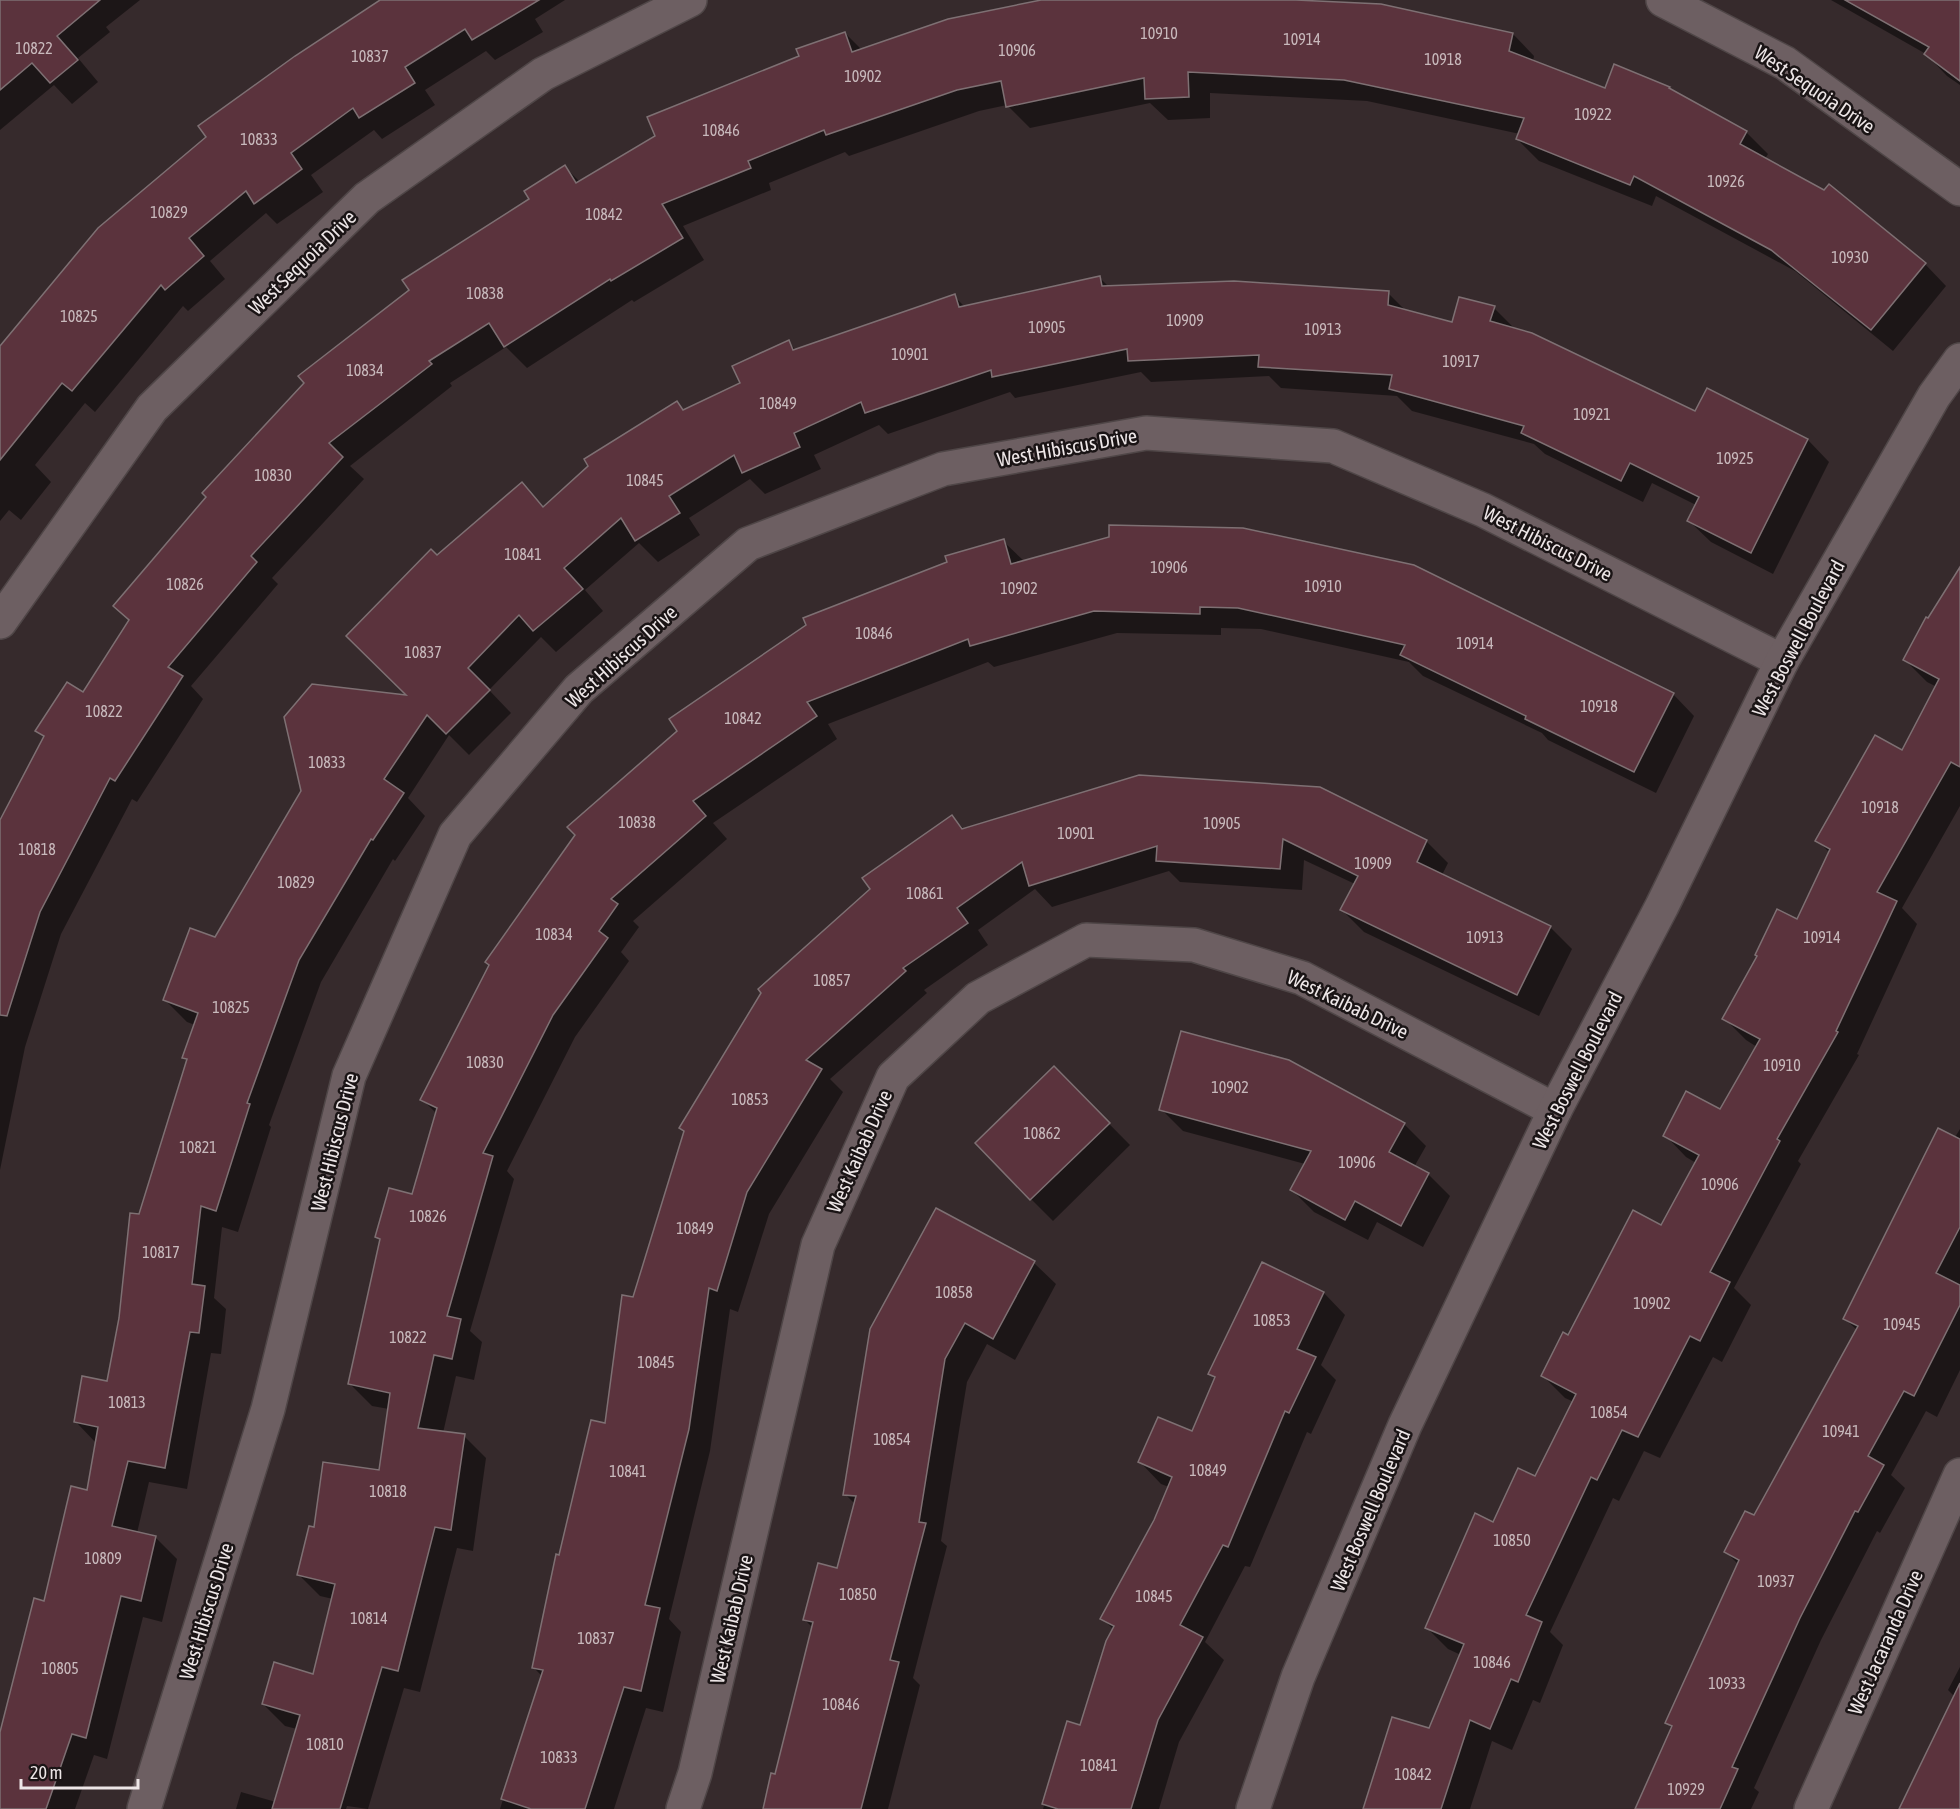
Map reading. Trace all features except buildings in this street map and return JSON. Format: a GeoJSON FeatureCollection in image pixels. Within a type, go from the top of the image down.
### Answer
{"type":"FeatureCollection","features":[{"type":"Feature","properties":{"kind":"street","name":"West Sequoia Drive"},"geometry":{"type":"LineString","coordinates":[[0,622],[152,408],[367,198],[543,74],[690,0]]}},
{"type":"Feature","properties":{"kind":"street","name":"West Sequoia Drive"},"geometry":{"type":"LineString","coordinates":[[1664,0],[1785,63],[1960,189]]}},
{"type":"Feature","properties":{"kind":"street","name":"West Boswell Boulevard"},"geometry":{"type":"LineString","coordinates":[[1253,1809],[1298,1677],[1405,1425],[1555,1110],[1662,906],[1782,661],[1934,396],[1960,360]]}},
{"type":"Feature","properties":{"kind":"street","name":"West Hibiscus Drive"},"geometry":{"type":"LineString","coordinates":[[144,1809],[268,1409],[349,1076],[455,835],[579,689],[748,544],[943,469],[1146,433],[1333,446],[1484,510],[1782,661]]}},
{"type":"Feature","properties":{"kind":"street","name":"West Kaibab Drive"},"geometry":{"type":"LineString","coordinates":[[683,1809],[695,1773],[818,1245],[893,1077],[978,998],[1086,940],[1194,945],[1302,978],[1555,1110]]}},
{"type":"Feature","properties":{"kind":"street","name":"West Jacaranda Drive"},"geometry":{"type":"LineString","coordinates":[[1811,1809],[1960,1475]]}}]}
